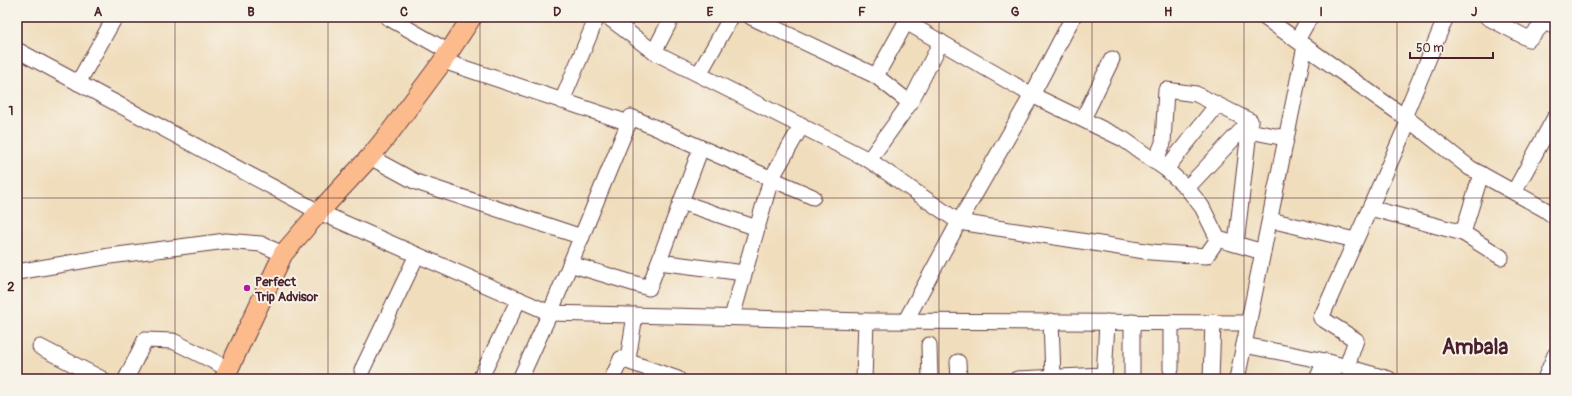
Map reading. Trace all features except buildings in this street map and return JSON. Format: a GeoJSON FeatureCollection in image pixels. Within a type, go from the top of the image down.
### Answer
{"type":"FeatureCollection","features":[{"type":"Feature","properties":{"kind":"main road"},"geometry":{"type":"LineString","coordinates":[[226,374],[282,254],[370,157],[391,131],[446,56],[472,17]]}},
{"type":"Feature","properties":{"kind":"street"},"geometry":{"type":"LineString","coordinates":[[78,83],[115,17]]}},
{"type":"Feature","properties":{"kind":"street"},"geometry":{"type":"LineString","coordinates":[[387,17],[446,56],[562,101],[629,123]]}},
{"type":"Feature","properties":{"kind":"street"},"geometry":{"type":"LineString","coordinates":[[562,101],[596,17]]}},
{"type":"Feature","properties":{"kind":"street"},"geometry":{"type":"LineString","coordinates":[[608,17],[654,52],[802,125],[869,160],[959,222],[1151,252],[1206,256],[1218,239]]}},
{"type":"Feature","properties":{"kind":"street"},"geometry":{"type":"LineString","coordinates":[[654,52],[672,17]]}},
{"type":"Feature","properties":{"kind":"street"},"geometry":{"type":"LineString","coordinates":[[699,74],[731,17]]}},
{"type":"Feature","properties":{"kind":"street"},"geometry":{"type":"LineString","coordinates":[[751,17],[876,76],[910,103]]}},
{"type":"Feature","properties":{"kind":"street"},"geometry":{"type":"LineString","coordinates":[[906,320],[959,222],[1032,95],[1073,17]]}},
{"type":"Feature","properties":{"kind":"street"},"geometry":{"type":"LineString","coordinates":[[1264,17],[1406,119],[1470,168],[1544,209],[1555,217]]}},
{"type":"Feature","properties":{"kind":"street"},"geometry":{"type":"LineString","coordinates":[[1237,379],[1286,138],[1301,43],[1310,17]]}},
{"type":"Feature","properties":{"kind":"street"},"geometry":{"type":"LineString","coordinates":[[1347,366],[1356,340],[1321,318],[1370,208],[1446,17]]}},
{"type":"Feature","properties":{"kind":"street"},"geometry":{"type":"LineString","coordinates":[[1487,17],[1529,39],[1545,22],[1555,26]]}},
{"type":"Feature","properties":{"kind":"street"},"geometry":{"type":"LineString","coordinates":[[876,76],[906,19],[941,42],[1032,95],[1123,139],[1160,166],[1186,188],[1202,207],[1218,239],[1263,252]]}},
{"type":"Feature","properties":{"kind":"street"},"geometry":{"type":"LineString","coordinates":[[869,160],[910,103],[941,42]]}},
{"type":"Feature","properties":{"kind":"street"},"geometry":{"type":"LineString","coordinates":[[17,50],[319,212],[550,312],[866,321],[906,320],[1249,323]]}},
{"type":"Feature","properties":{"kind":"street"},"geometry":{"type":"LineString","coordinates":[[1083,119],[1112,59]]}},
{"type":"Feature","properties":{"kind":"street"},"geometry":{"type":"LineString","coordinates":[[1160,166],[1166,90],[1196,94],[1217,105],[1249,126],[1286,138]]}},
{"type":"Feature","properties":{"kind":"street"},"geometry":{"type":"LineString","coordinates":[[1160,166],[1217,105]]}},
{"type":"Feature","properties":{"kind":"street"},"geometry":{"type":"LineString","coordinates":[[520,379],[550,312],[632,117],[813,197]]}},
{"type":"Feature","properties":{"kind":"street"},"geometry":{"type":"LineString","coordinates":[[1514,192],[1555,117]]}},
{"type":"Feature","properties":{"kind":"street"},"geometry":{"type":"LineString","coordinates":[[732,317],[772,179],[802,125]]}},
{"type":"Feature","properties":{"kind":"street"},"geometry":{"type":"LineString","coordinates":[[1186,188],[1249,126]]}},
{"type":"Feature","properties":{"kind":"street"},"geometry":{"type":"LineString","coordinates":[[1236,244],[1249,126]]}},
{"type":"Feature","properties":{"kind":"street"},"geometry":{"type":"LineString","coordinates":[[570,264],[649,288],[701,148]]}},
{"type":"Feature","properties":{"kind":"street"},"geometry":{"type":"LineString","coordinates":[[370,157],[416,182],[582,236]]}},
{"type":"Feature","properties":{"kind":"street"},"geometry":{"type":"LineString","coordinates":[[1463,233],[1481,174]]}},
{"type":"Feature","properties":{"kind":"street"},"geometry":{"type":"LineString","coordinates":[[681,202],[757,228]]}},
{"type":"Feature","properties":{"kind":"street"},"geometry":{"type":"LineString","coordinates":[[1370,208],[1463,233],[1501,257]]}},
{"type":"Feature","properties":{"kind":"street"},"geometry":{"type":"LineString","coordinates":[[1270,220],[1355,240]]}},
{"type":"Feature","properties":{"kind":"street"},"geometry":{"type":"LineString","coordinates":[[17,272],[110,256],[226,241],[262,244],[282,254]]}},
{"type":"Feature","properties":{"kind":"street"},"geometry":{"type":"LineString","coordinates":[[362,370],[417,255]]}},
{"type":"Feature","properties":{"kind":"street"},"geometry":{"type":"LineString","coordinates":[[658,262],[744,273]]}},
{"type":"Feature","properties":{"kind":"street"},"geometry":{"type":"LineString","coordinates":[[480,379],[519,299]]}},
{"type":"Feature","properties":{"kind":"street"},"geometry":{"type":"LineString","coordinates":[[621,359],[628,359],[635,315]]}},
{"type":"Feature","properties":{"kind":"street"},"geometry":{"type":"LineString","coordinates":[[864,379],[866,321]]}},
{"type":"Feature","properties":{"kind":"street"},"geometry":{"type":"LineString","coordinates":[[1051,321],[1053,377]]}},
{"type":"Feature","properties":{"kind":"street"},"geometry":{"type":"LineString","coordinates":[[1017,379],[1104,377],[1107,322]]}},
{"type":"Feature","properties":{"kind":"street"},"geometry":{"type":"LineString","coordinates":[[1132,322],[1132,379]]}},
{"type":"Feature","properties":{"kind":"street"},"geometry":{"type":"LineString","coordinates":[[1171,322],[1171,369]]}},
{"type":"Feature","properties":{"kind":"street"},"geometry":{"type":"LineString","coordinates":[[1211,379],[1213,322]]}},
{"type":"Feature","properties":{"kind":"street"},"geometry":{"type":"LineString","coordinates":[[126,379],[146,340],[173,341],[226,374]]}},
{"type":"Feature","properties":{"kind":"street"},"geometry":{"type":"LineString","coordinates":[[929,345],[930,379]]}},
{"type":"Feature","properties":{"kind":"street"},"geometry":{"type":"LineString","coordinates":[[1244,345],[1321,370],[1336,379]]}},
{"type":"Feature","properties":{"kind":"street"},"geometry":{"type":"LineString","coordinates":[[40,347],[102,379]]}},
{"type":"Feature","properties":{"kind":"street"},"geometry":{"type":"LineString","coordinates":[[1545,379],[1555,355]]}},
{"type":"Feature","properties":{"kind":"street"},"geometry":{"type":"LineString","coordinates":[[612,379],[621,359]]}},
{"type":"Feature","properties":{"kind":"street"},"geometry":{"type":"LineString","coordinates":[[621,359],[678,379]]}},
{"type":"Feature","properties":{"kind":"street"},"geometry":{"type":"LineString","coordinates":[[958,362],[959,379]]}},
{"type":"Feature","properties":{"kind":"street"},"geometry":{"type":"LineString","coordinates":[[1321,370],[1347,366],[1389,379]]}},
{"type":"Feature","properties":{"kind":"place","name":"Perfect Trip Advisor"},"geometry":{"type":"Point","coordinates":[247,288]}},
{"type":"Feature","properties":{"kind":"district","name":"Ambala"},"geometry":{"type":"Point","coordinates":[1475,347]}}]}
